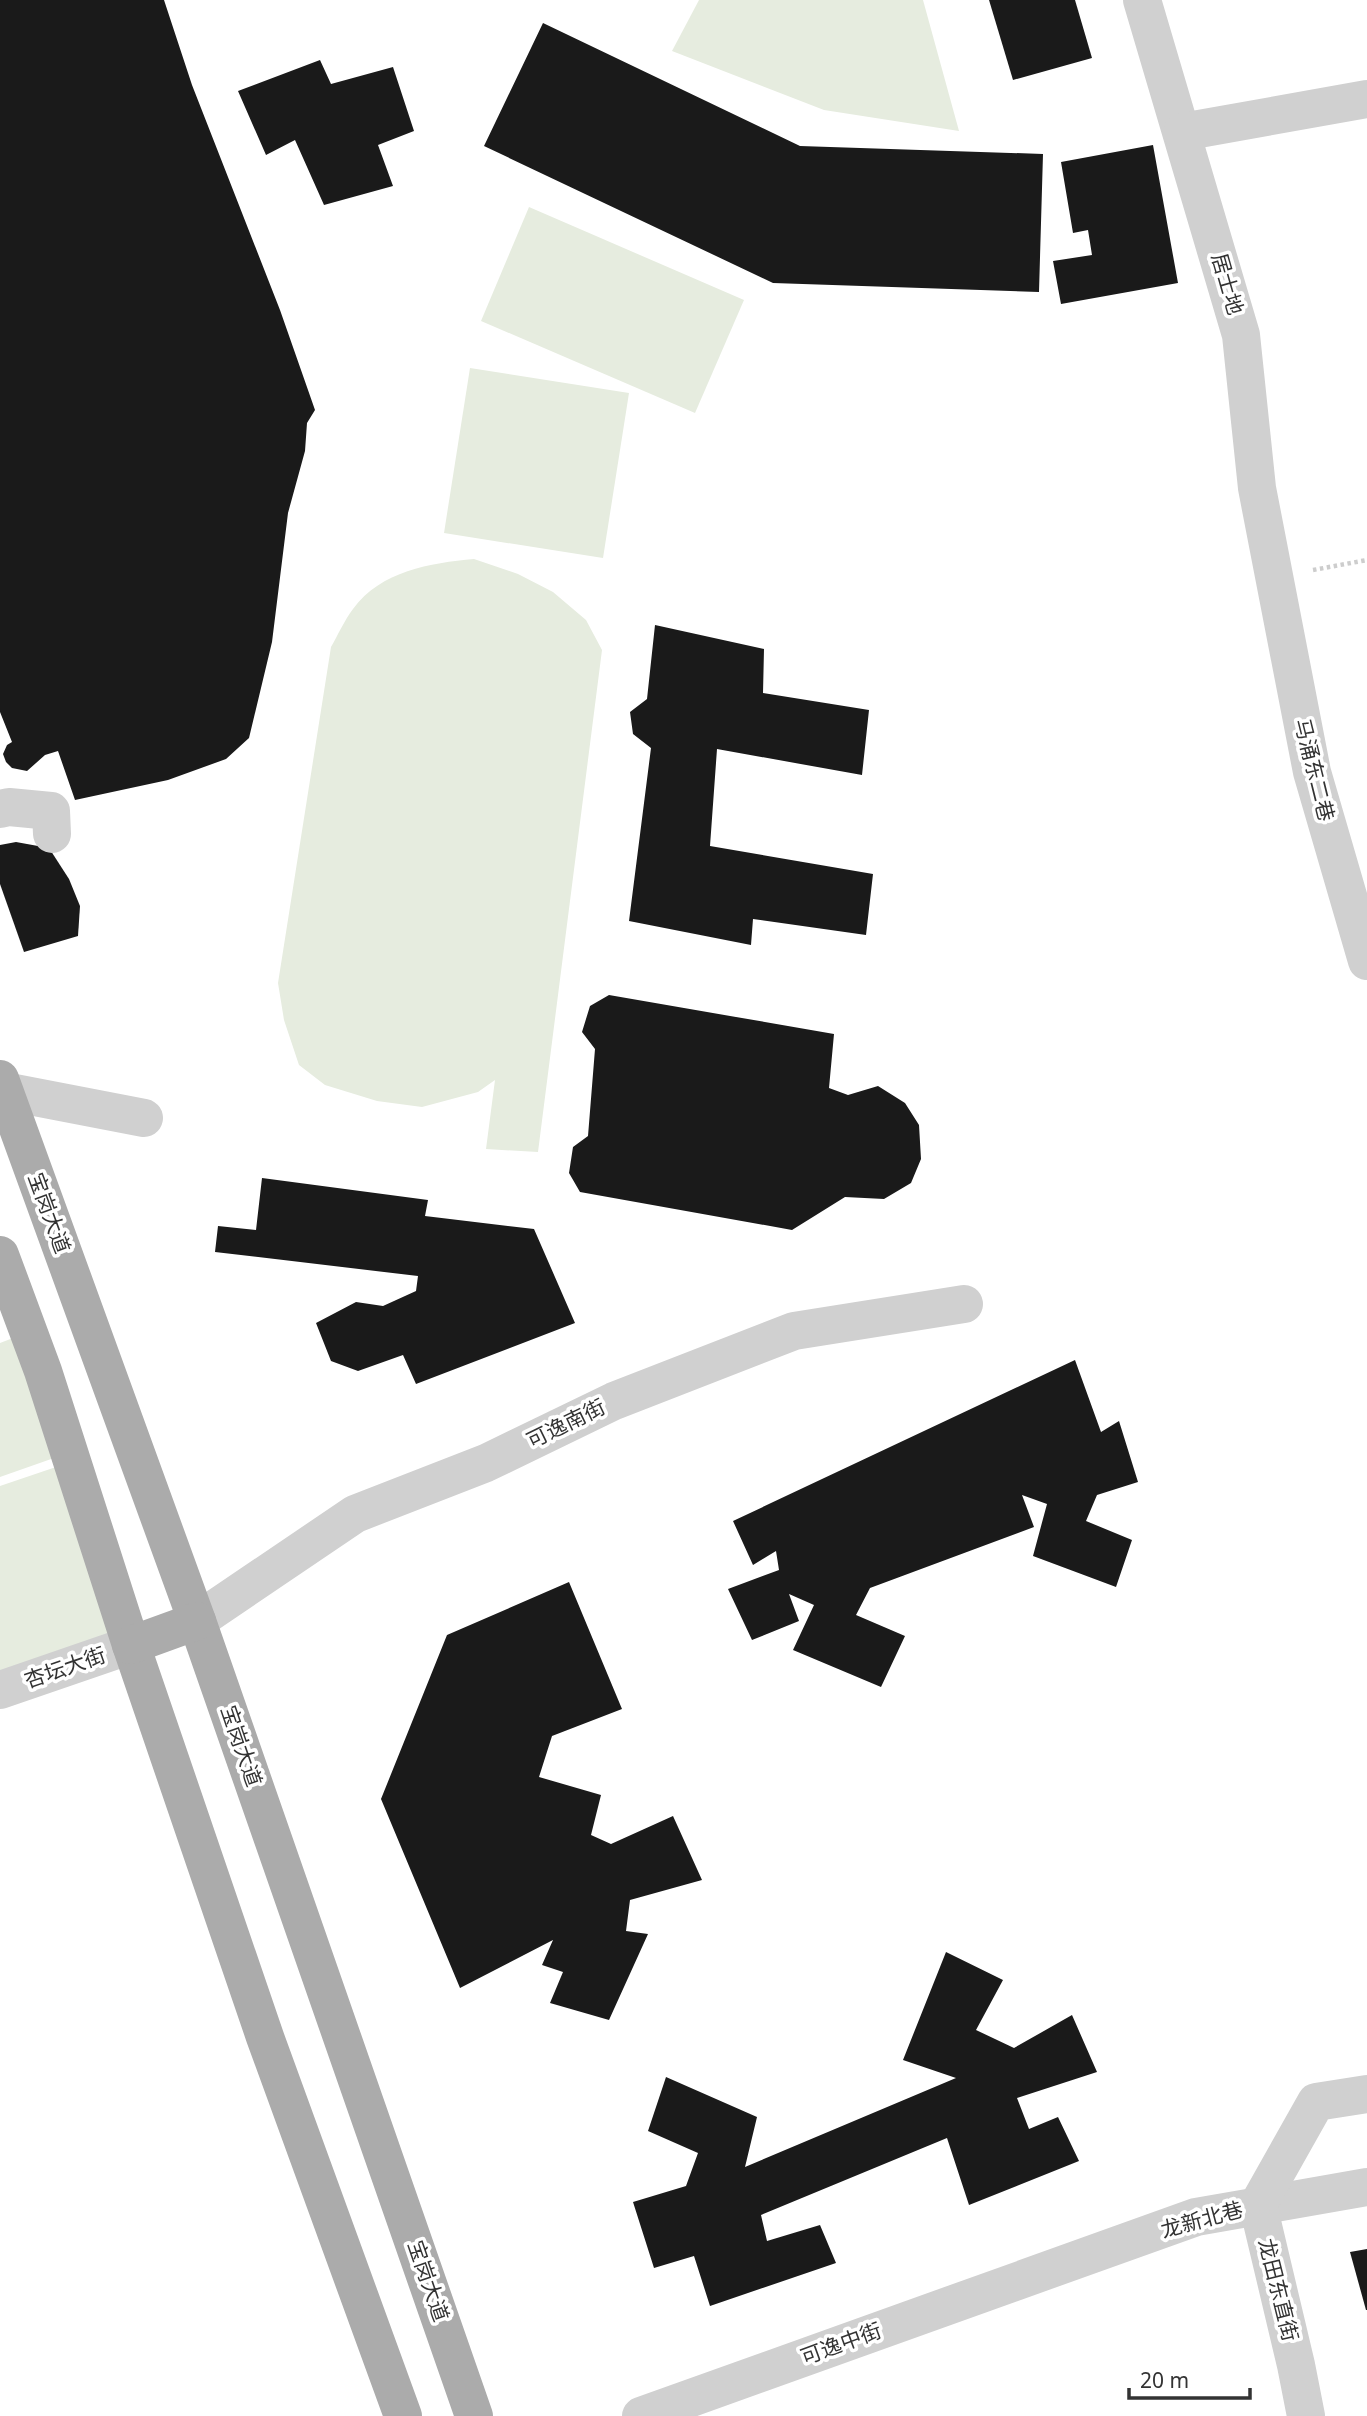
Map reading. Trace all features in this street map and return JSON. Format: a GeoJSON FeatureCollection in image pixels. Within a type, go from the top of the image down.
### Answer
{"type":"FeatureCollection","features":[{"type":"Feature","properties":{"kind":"main road","name":"宝岗大道"},"geometry":{"type":"LineString","coordinates":[[2,1085],[197,1621],[474,2416]]}},
{"type":"Feature","properties":{"kind":"main road"},"geometry":{"type":"LineString","coordinates":[[0,1255],[43,1371],[131,1645],[265,2038],[403,2416]]}},
{"type":"Feature","properties":{"kind":"main road"},"geometry":{"type":"LineString","coordinates":[[131,1645],[197,1621]]}},
{"type":"Feature","properties":{"kind":"street","name":"居士地"},"geometry":{"type":"LineString","coordinates":[[1142,0],[1241,335],[1257,488],[1273,577]]}},
{"type":"Feature","properties":{"kind":"street"},"geometry":{"type":"LineString","coordinates":[[1182,132],[1367,99]]}},
{"type":"Feature","properties":{"kind":"street","name":"马涌东二巷"},"geometry":{"type":"LineString","coordinates":[[1273,577],[1312,772],[1367,961]]}},
{"type":"Feature","properties":{"kind":"street"},"geometry":{"type":"LineString","coordinates":[[0,809],[9,807],[51,811],[52,834]]}},
{"type":"Feature","properties":{"kind":"street"},"geometry":{"type":"LineString","coordinates":[[2,1085],[144,1118]]}},
{"type":"Feature","properties":{"kind":"street","name":"可逸南街"},"geometry":{"type":"LineString","coordinates":[[197,1621],[355,1514],[486,1463],[614,1401],[794,1331],[964,1304]]}},
{"type":"Feature","properties":{"kind":"street","name":"杏坛大街"},"geometry":{"type":"LineString","coordinates":[[0,1690],[131,1645]]}},
{"type":"Feature","properties":{"kind":"street"},"geometry":{"type":"LineString","coordinates":[[1258,2206],[1317,2102],[1367,2094]]}},
{"type":"Feature","properties":{"kind":"street","name":"龙新北巷"},"geometry":{"type":"LineString","coordinates":[[1042,2272],[1196,2217],[1367,2186]]}},
{"type":"Feature","properties":{"kind":"street","name":"龙田东直街"},"geometry":{"type":"LineString","coordinates":[[1258,2206],[1306,2416]]}},
{"type":"Feature","properties":{"kind":"street","name":"可逸中街"},"geometry":{"type":"LineString","coordinates":[[641,2416],[1042,2272]]}},
{"type":"Feature","properties":{"kind":"path"},"geometry":{"type":"LineString","coordinates":[[1273,577],[1367,559]]}},
{"type":"Feature","properties":{"kind":"shaded area"},"geometry":{"type":"Polygon","coordinates":[[[699,0],[923,0],[959,131],[824,110],[672,51],[699,0]]]}},
{"type":"Feature","properties":{"kind":"shaded area"},"geometry":{"type":"Polygon","coordinates":[[[529,207],[744,300],[695,413],[481,321],[529,207]]]}},
{"type":"Feature","properties":{"kind":"shaded area"},"geometry":{"type":"Polygon","coordinates":[[[470,368],[629,393],[603,558],[444,533],[470,368]]]}},
{"type":"Feature","properties":{"kind":"shaded area"},"geometry":{"type":"Polygon","coordinates":[[[474,559],[518,574],[553,592],[586,620],[602,650],[538,1152],[486,1149],[495,1080],[478,1092],[422,1107],[377,1101],[325,1085],[299,1065],[284,1020],[278,983],[331,647],[353,609],[364,596],[378,586],[408,571],[440,563],[474,559]]]}},
{"type":"Feature","properties":{"kind":"shaded area"},"geometry":{"type":"Polygon","coordinates":[[[13,1338],[54,1458],[0,1477],[0,1343],[13,1338]]]}},
{"type":"Feature","properties":{"kind":"shaded area"},"geometry":{"type":"Polygon","coordinates":[[[56,1467],[110,1634],[0,1672],[0,1486],[56,1467]]]}},
{"type":"Feature","properties":{"kind":"building"},"geometry":{"type":"Polygon","coordinates":[[[0,0],[164,0],[192,85],[280,310],[315,410],[307,423],[305,451],[288,513],[272,642],[249,738],[226,759],[168,780],[75,800],[58,751],[45,755],[27,771],[12,768],[3,754],[7,745],[12,742],[0,712],[0,0]]]}},
{"type":"Feature","properties":{"kind":"building"},"geometry":{"type":"Polygon","coordinates":[[[989,0],[1075,0],[1092,58],[1013,80],[989,0]]]}},
{"type":"Feature","properties":{"kind":"building"},"geometry":{"type":"Polygon","coordinates":[[[543,23],[800,146],[1043,154],[1039,292],[773,283],[484,146],[543,23]]]}},
{"type":"Feature","properties":{"kind":"building"},"geometry":{"type":"Polygon","coordinates":[[[320,60],[331,84],[393,67],[414,131],[378,145],[393,186],[324,205],[295,140],[266,155],[238,91],[320,60]]]}},
{"type":"Feature","properties":{"kind":"building"},"geometry":{"type":"Polygon","coordinates":[[[1153,145],[1178,283],[1061,304],[1053,261],[1092,255],[1088,230],[1073,233],[1061,162],[1153,145]]]}},
{"type":"Feature","properties":{"kind":"building"},"geometry":{"type":"Polygon","coordinates":[[[655,625],[764,649],[763,693],[869,710],[862,775],[717,749],[710,846],[873,874],[866,935],[753,919],[751,945],[629,921],[651,748],[633,734],[630,712],[647,699],[655,625]]]}},
{"type":"Feature","properties":{"kind":"building"},"geometry":{"type":"Polygon","coordinates":[[[16,842],[49,848],[69,879],[80,906],[78,936],[24,952],[0,884],[0,845],[16,842]]]}},
{"type":"Feature","properties":{"kind":"building"},"geometry":{"type":"Polygon","coordinates":[[[609,995],[834,1034],[829,1088],[848,1095],[878,1086],[905,1103],[919,1125],[921,1159],[911,1183],[884,1199],[845,1197],[792,1230],[580,1192],[569,1173],[573,1147],[588,1136],[595,1049],[582,1032],[590,1006],[609,995]]]}},
{"type":"Feature","properties":{"kind":"building"},"geometry":{"type":"Polygon","coordinates":[[[262,1178],[428,1200],[425,1216],[534,1229],[575,1323],[416,1384],[403,1355],[358,1371],[331,1361],[316,1323],[356,1302],[383,1306],[416,1291],[418,1276],[215,1252],[218,1226],[256,1230],[262,1178]]]}},
{"type":"Feature","properties":{"kind":"building"},"geometry":{"type":"Polygon","coordinates":[[[1075,1360],[1101,1432],[1119,1421],[1138,1482],[1097,1495],[1086,1521],[1132,1540],[1116,1587],[1033,1556],[1047,1504],[1022,1495],[1034,1527],[870,1588],[856,1615],[905,1636],[881,1687],[793,1650],[814,1605],[789,1594],[799,1621],[752,1640],[728,1589],[779,1570],[776,1551],[753,1565],[733,1521],[1075,1360]]]}},
{"type":"Feature","properties":{"kind":"building"},"geometry":{"type":"Polygon","coordinates":[[[569,1582],[622,1709],[552,1736],[539,1777],[601,1795],[591,1835],[611,1844],[673,1816],[702,1880],[630,1900],[626,1931],[648,1934],[609,2020],[550,2003],[563,1972],[542,1965],[553,1940],[460,1988],[381,1799],[447,1635],[569,1582]]]}},
{"type":"Feature","properties":{"kind":"building"},"geometry":{"type":"Polygon","coordinates":[[[946,1952],[1003,1980],[976,2030],[1014,2048],[1072,2015],[1097,2072],[1017,2098],[1029,2129],[1058,2117],[1079,2161],[969,2205],[947,2138],[761,2215],[767,2241],[820,2225],[836,2263],[710,2306],[694,2256],[654,2268],[633,2202],[686,2186],[698,2153],[648,2131],[666,2077],[757,2117],[745,2167],[956,2078],[903,2060],[946,1952]]]}},
{"type":"Feature","properties":{"kind":"building"},"geometry":{"type":"Polygon","coordinates":[[[1367,2249],[1367,2310],[1366,2310],[1350,2252],[1367,2249]]]}}]}
